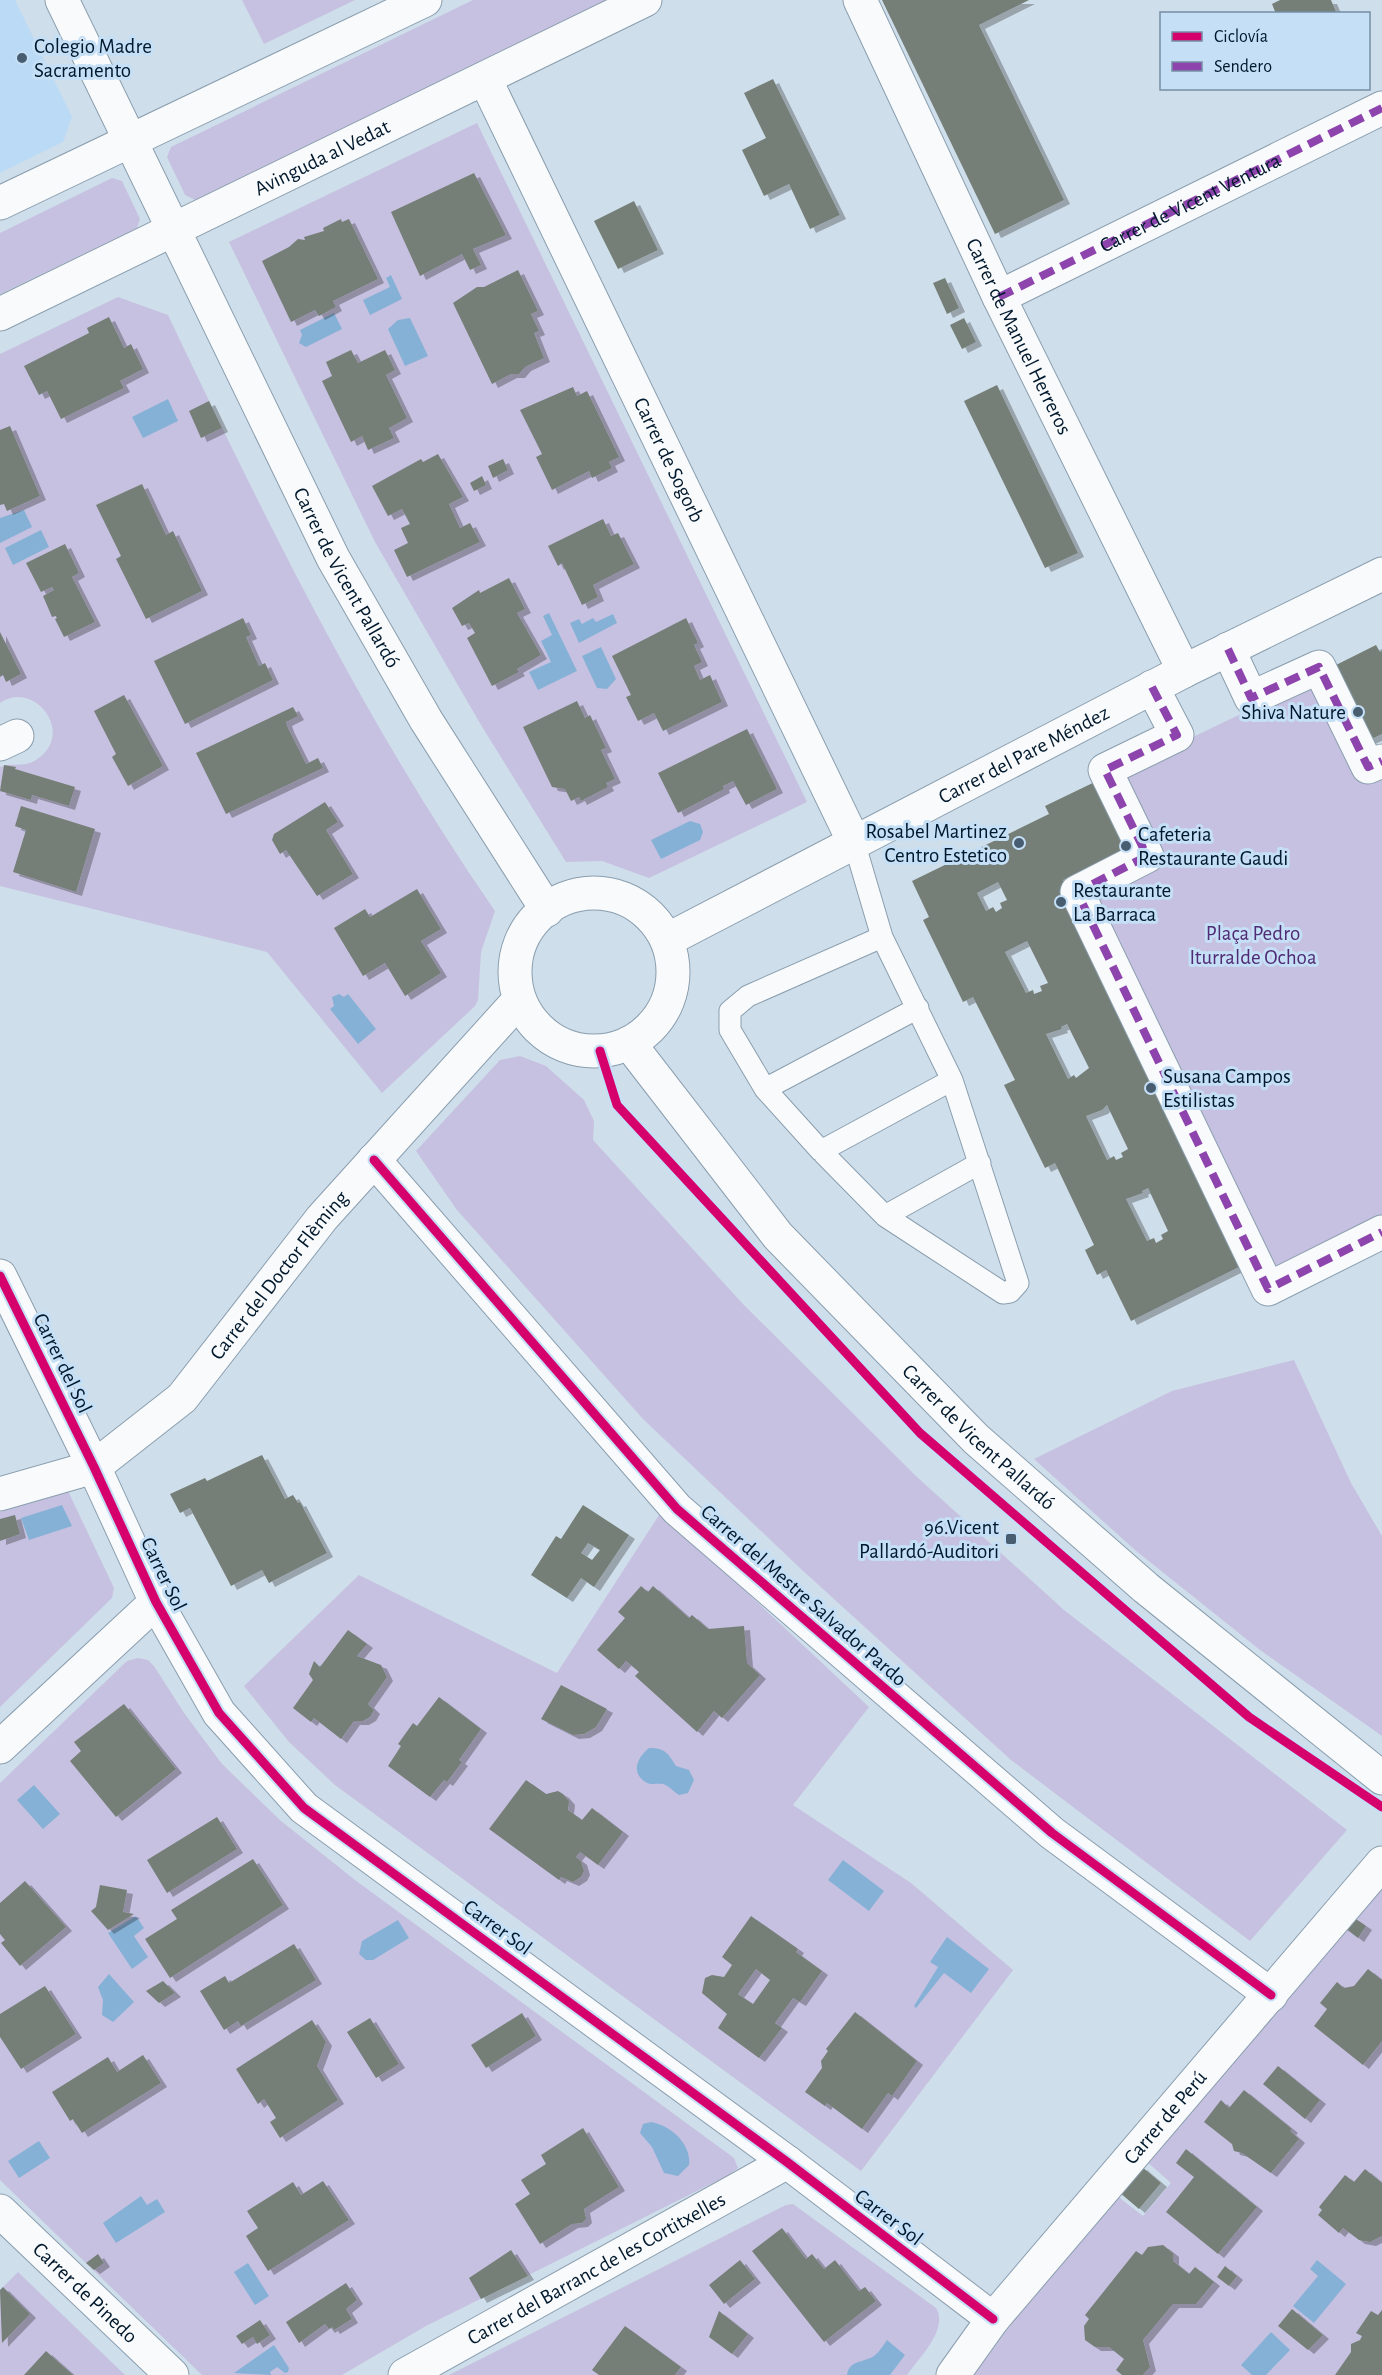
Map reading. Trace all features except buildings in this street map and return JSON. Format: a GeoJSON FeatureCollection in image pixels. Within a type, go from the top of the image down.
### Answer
{"type":"FeatureCollection","features":[{"type":"Feature","properties":{"kind":"street","name":"Carrer de Vicent Pallardó"},"geometry":{"type":"LineString","coordinates":[[62,0],[333,558],[426,720],[547,909]]}},
{"type":"Feature","properties":{"kind":"street","name":"Avinguda al Vedat"},"geometry":{"type":"LineString","coordinates":[[0,314],[645,0]]}},
{"type":"Feature","properties":{"kind":"street","name":"Carrer de Manuel Herreros"},"geometry":{"type":"LineString","coordinates":[[860,0],[999,297],[1184,670]]}},
{"type":"Feature","properties":{"kind":"street"},"geometry":{"type":"LineString","coordinates":[[0,203],[417,2]]}},
{"type":"Feature","properties":{"kind":"street","name":"Carrer de Sogorb"},"geometry":{"type":"LineString","coordinates":[[485,79],[854,842]]}},
{"type":"Feature","properties":{"kind":"street","name":"Carrer de Vicent Ventura"},"geometry":{"type":"LineString","coordinates":[[999,297],[1382,108]]}},
{"type":"Feature","properties":{"kind":"street","name":"Carrer del Pare Méndez"},"geometry":{"type":"LineString","coordinates":[[666,940],[1184,670],[1382,574]]}},
{"type":"Feature","properties":{"kind":"street"},"geometry":{"type":"LineString","coordinates":[[1228,649],[1251,698],[1319,668],[1368,767],[1382,761]]}},
{"type":"Feature","properties":{"kind":"street"},"geometry":{"type":"LineString","coordinates":[[1152,687],[1177,735],[1105,770],[1147,856],[1077,892],[1268,1289],[1382,1232]]}},
{"type":"Feature","properties":{"kind":"street"},"geometry":{"type":"LineString","coordinates":[[586,892],[614,895],[628,901],[651,917],[666,940],[673,976],[667,1004],[651,1027],[629,1043],[610,1050],[583,1051],[545,1036],[527,1016],[519,1000],[514,965],[517,950],[529,925],[556,902],[586,892]]}},
{"type":"Feature","properties":{"kind":"street","name":"Carrer del Doctor Flèming"},"geometry":{"type":"LineString","coordinates":[[0,1494],[94,1467],[182,1398],[322,1218],[519,1000]]}},
{"type":"Feature","properties":{"kind":"street","name":"Carrer de Vicent Pallardó"},"geometry":{"type":"LineString","coordinates":[[629,1043],[778,1236],[976,1439],[1146,1588],[1382,1778]]}},
{"type":"Feature","properties":{"kind":"street","name":"Carrer del Mestre Salvador Pardo"},"geometry":{"type":"LineString","coordinates":[[374,1160],[677,1509],[1052,1833],[1271,1995]]}},
{"type":"Feature","properties":{"kind":"street","name":"Carrer del Sol"},"geometry":{"type":"LineString","coordinates":[[0,1276],[94,1467]]}},
{"type":"Feature","properties":{"kind":"street","name":"Carrer Sol"},"geometry":{"type":"LineString","coordinates":[[94,1467],[156,1602],[219,1713],[304,1808],[787,2162],[993,2319]]}},
{"type":"Feature","properties":{"kind":"street"},"geometry":{"type":"LineString","coordinates":[[0,1747],[156,1602]]}},
{"type":"Feature","properties":{"kind":"street","name":"Carrer de Perú"},"geometry":{"type":"LineString","coordinates":[[953,2375],[993,2319],[1382,1863]]}},
{"type":"Feature","properties":{"kind":"street","name":"Carrer del Barranc de les Cortitxelles"},"geometry":{"type":"LineString","coordinates":[[405,2375],[787,2162]]}},
{"type":"Feature","properties":{"kind":"street","name":"Carrer de Pinedo"},"geometry":{"type":"LineString","coordinates":[[0,2211],[171,2375]]}},
{"type":"Feature","properties":{"kind":"lane"},"geometry":{"type":"LineString","coordinates":[[854,842],[882,937],[952,1080],[1018,1283],[1010,1292],[1003,1293],[885,1216],[821,1151],[765,1089],[730,1030],[729,1011],[748,996],[882,937]]}},
{"type":"Feature","properties":{"kind":"lane"},"geometry":{"type":"LineString","coordinates":[[765,1089],[918,1008]]}},
{"type":"Feature","properties":{"kind":"lane"},"geometry":{"type":"LineString","coordinates":[[821,1151],[952,1080]]}},
{"type":"Feature","properties":{"kind":"lane"},"geometry":{"type":"LineString","coordinates":[[885,1216],[980,1163]]}},
{"type":"Feature","properties":{"kind":"shaded area","name":"Colegio Madre Sacramento"},"geometry":{"type":"Polygon","coordinates":[[[0,0],[15,0],[72,117],[63,142],[0,173],[0,0]]]}},
{"type":"Feature","properties":{"kind":"shaded area"},"geometry":{"type":"Polygon","coordinates":[[[391,275],[402,299],[370,315],[363,300],[390,287],[386,278],[391,275]]]}},
{"type":"Feature","properties":{"kind":"shaded area"},"geometry":{"type":"Polygon","coordinates":[[[334,313],[342,329],[306,347],[299,343],[302,335],[300,330],[334,313]]]}},
{"type":"Feature","properties":{"kind":"shaded area"},"geometry":{"type":"Polygon","coordinates":[[[410,318],[428,356],[405,366],[388,329],[398,320],[410,318]]]}},
{"type":"Feature","properties":{"kind":"shaded area"},"geometry":{"type":"Polygon","coordinates":[[[168,399],[178,421],[143,438],[132,417],[168,399]]]}},
{"type":"Feature","properties":{"kind":"shaded area"},"geometry":{"type":"Polygon","coordinates":[[[24,510],[32,527],[0,543],[0,518],[24,510]]]}},
{"type":"Feature","properties":{"kind":"shaded area"},"geometry":{"type":"Polygon","coordinates":[[[41,530],[49,547],[13,565],[5,548],[41,530]]]}},
{"type":"Feature","properties":{"kind":"shaded area"},"geometry":{"type":"Polygon","coordinates":[[[549,613],[577,671],[538,690],[529,672],[551,662],[541,641],[552,635],[543,616],[549,613]]]}},
{"type":"Feature","properties":{"kind":"shaded area"},"geometry":{"type":"Polygon","coordinates":[[[613,614],[617,623],[579,643],[570,623],[579,619],[582,624],[593,618],[596,622],[613,614]]]}},
{"type":"Feature","properties":{"kind":"shaded area"},"geometry":{"type":"Polygon","coordinates":[[[601,647],[616,679],[607,689],[597,688],[582,656],[601,647]]]}},
{"type":"Feature","properties":{"kind":"shaded area"},"geometry":{"type":"Polygon","coordinates":[[[690,821],[700,824],[703,832],[700,840],[661,859],[651,840],[690,821]]]}},
{"type":"Feature","properties":{"kind":"shaded area"},"geometry":{"type":"Polygon","coordinates":[[[339,994],[344,997],[348,994],[376,1029],[358,1044],[330,1009],[334,1006],[332,997],[339,994]]]}},
{"type":"Feature","properties":{"kind":"shaded area"},"geometry":{"type":"Polygon","coordinates":[[[62,1505],[72,1526],[29,1540],[21,1518],[62,1505]]]}},
{"type":"Feature","properties":{"kind":"shaded area"},"geometry":{"type":"Polygon","coordinates":[[[649,1748],[662,1750],[676,1766],[689,1770],[694,1780],[688,1793],[679,1795],[665,1785],[649,1783],[640,1777],[637,1773],[637,1764],[649,1748]]]}},
{"type":"Feature","properties":{"kind":"shaded area"},"geometry":{"type":"Polygon","coordinates":[[[34,1785],[60,1814],[43,1829],[17,1800],[34,1785]]]}},
{"type":"Feature","properties":{"kind":"shaded area"},"geometry":{"type":"Polygon","coordinates":[[[843,1860],[884,1891],[869,1911],[828,1880],[843,1860]]]}},
{"type":"Feature","properties":{"kind":"shaded area"},"geometry":{"type":"Polygon","coordinates":[[[136,1916],[144,1928],[134,1936],[148,1957],[132,1969],[108,1933],[136,1916]]]}},
{"type":"Feature","properties":{"kind":"shaded area"},"geometry":{"type":"Polygon","coordinates":[[[398,1920],[409,1938],[373,1960],[366,1960],[359,1954],[362,1941],[398,1920]]]}},
{"type":"Feature","properties":{"kind":"shaded area"},"geometry":{"type":"Polygon","coordinates":[[[947,1937],[989,1969],[971,1993],[944,1973],[916,2008],[914,2006],[938,1967],[930,1962],[947,1937]]]}},
{"type":"Feature","properties":{"kind":"shaded area"},"geometry":{"type":"Polygon","coordinates":[[[109,1974],[134,2002],[113,2022],[102,2015],[103,2000],[98,1987],[109,1974]]]}},
{"type":"Feature","properties":{"kind":"shaded area"},"geometry":{"type":"Polygon","coordinates":[[[651,2122],[672,2131],[687,2150],[689,2165],[678,2176],[664,2173],[652,2147],[640,2133],[643,2124],[651,2122]]]}},
{"type":"Feature","properties":{"kind":"shaded area"},"geometry":{"type":"Polygon","coordinates":[[[39,2141],[50,2158],[19,2178],[8,2161],[39,2141]]]}},
{"type":"Feature","properties":{"kind":"shaded area"},"geometry":{"type":"Polygon","coordinates":[[[141,2196],[147,2205],[157,2199],[165,2212],[116,2243],[103,2223],[141,2196]]]}},
{"type":"Feature","properties":{"kind":"shaded area"},"geometry":{"type":"Polygon","coordinates":[[[1317,2260],[1346,2284],[1314,2323],[1293,2306],[1318,2276],[1310,2269],[1317,2260]]]}},
{"type":"Feature","properties":{"kind":"shaded area"},"geometry":{"type":"Polygon","coordinates":[[[248,2263],[269,2296],[255,2305],[234,2272],[248,2263]]]}},
{"type":"Feature","properties":{"kind":"shaded area"},"geometry":{"type":"Polygon","coordinates":[[[1271,2332],[1290,2350],[1266,2375],[1252,2375],[1241,2365],[1271,2332]]]}},
{"type":"Feature","properties":{"kind":"shaded area"},"geometry":{"type":"Polygon","coordinates":[[[887,2340],[905,2355],[890,2375],[847,2375],[848,2370],[854,2364],[874,2356],[887,2340]]]}},
{"type":"Feature","properties":{"kind":"shaded area"},"geometry":{"type":"Polygon","coordinates":[[[274,2345],[289,2368],[288,2372],[285,2373],[277,2367],[270,2372],[271,2375],[234,2373],[274,2345]]]}},
{"type":"Feature","properties":{"kind":"green space"},"geometry":{"type":"Polygon","coordinates":[[[242,0],[355,0],[264,44],[242,0]]]}},
{"type":"Feature","properties":{"kind":"green space"},"geometry":{"type":"Polygon","coordinates":[[[473,0],[608,0],[195,200],[185,195],[167,157],[171,147],[473,0]]]}},
{"type":"Feature","properties":{"kind":"green space"},"geometry":{"type":"Polygon","coordinates":[[[477,123],[807,802],[649,878],[602,861],[566,862],[481,725],[375,542],[229,242],[477,123]]]}},
{"type":"Feature","properties":{"kind":"green space"},"geometry":{"type":"Polygon","coordinates":[[[112,178],[122,181],[140,219],[137,228],[0,294],[0,233],[112,178]]]}},
{"type":"Feature","properties":{"kind":"green space"},"geometry":{"type":"Polygon","coordinates":[[[118,297],[168,315],[280,544],[360,694],[403,768],[495,911],[481,952],[478,1000],[475,1006],[382,1093],[267,952],[0,886],[0,767],[27,764],[36,760],[48,749],[52,737],[52,724],[37,704],[26,698],[13,697],[0,703],[0,354],[118,297]]]}},
{"type":"Feature","properties":{"kind":"green space","name":"Plaça Pedro Iturralde Ochoa"},"geometry":{"type":"Polygon","coordinates":[[[1318,677],[1382,768],[1382,1229],[1274,1283],[1088,897],[1114,775],[1318,677]]]}},
{"type":"Feature","properties":{"kind":"green space"},"geometry":{"type":"Polygon","coordinates":[[[520,1056],[546,1066],[584,1100],[594,1121],[593,1140],[743,1304],[917,1477],[1064,1610],[1347,1830],[1250,1941],[1011,1760],[801,1569],[643,1419],[457,1210],[416,1151],[500,1060],[520,1056]]]}},
{"type":"Feature","properties":{"kind":"green space"},"geometry":{"type":"Polygon","coordinates":[[[1294,1360],[1351,1483],[1382,1536],[1382,1736],[1260,1650],[1135,1550],[1034,1459],[1172,1391],[1294,1360]]]}},
{"type":"Feature","properties":{"kind":"green space"},"geometry":{"type":"Polygon","coordinates":[[[68,1491],[114,1588],[112,1598],[0,1707],[0,1512],[68,1491]]]}},
{"type":"Feature","properties":{"kind":"green space"},"geometry":{"type":"Polygon","coordinates":[[[661,1512],[869,1707],[793,1805],[911,1883],[1013,1970],[861,2171],[335,1785],[289,1742],[244,1686],[359,1575],[557,1673],[661,1512]]]}},
{"type":"Feature","properties":{"kind":"green space"},"geometry":{"type":"Polygon","coordinates":[[[138,1658],[148,1660],[154,1666],[184,1713],[222,1764],[281,1821],[355,1880],[734,2158],[738,2168],[729,2175],[426,2326],[342,2375],[202,2375],[0,2180],[0,1783],[127,1661],[138,1658]]]}},
{"type":"Feature","properties":{"kind":"green space"},"geometry":{"type":"Polygon","coordinates":[[[1382,1875],[1382,2375],[974,2375],[1021,2311],[1116,2195],[1143,2216],[1171,2183],[1145,2160],[1382,1875]]]}},
{"type":"Feature","properties":{"kind":"green space"},"geometry":{"type":"Polygon","coordinates":[[[793,2204],[936,2308],[939,2325],[936,2334],[907,2375],[449,2375],[786,2205],[793,2204]]]}},
{"type":"Feature","properties":{"kind":"green space"},"geometry":{"type":"Polygon","coordinates":[[[18,2272],[125,2375],[0,2375],[0,2290],[18,2272]]]}},
{"type":"Feature","properties":{"kind":"marked path"},"geometry":{"type":"LineString","coordinates":[[999,297],[1382,108]]}},
{"type":"Feature","properties":{"kind":"marked path"},"geometry":{"type":"LineString","coordinates":[[1228,649],[1251,698],[1319,667],[1368,767],[1382,761]]}},
{"type":"Feature","properties":{"kind":"marked path"},"geometry":{"type":"LineString","coordinates":[[1152,687],[1177,735],[1105,770],[1147,856],[1077,892],[1268,1289],[1382,1232]]}},
{"type":"Feature","properties":{"kind":"cycle path"},"geometry":{"type":"LineString","coordinates":[[600,1051],[617,1105],[920,1433],[1249,1717],[1382,1807]]}},
{"type":"Feature","properties":{"kind":"cycle path"},"geometry":{"type":"LineString","coordinates":[[374,1160],[677,1509],[1052,1833],[1271,1995]]}},
{"type":"Feature","properties":{"kind":"cycle path"},"geometry":{"type":"LineString","coordinates":[[0,1276],[94,1467],[156,1602],[219,1713],[304,1808],[787,2162],[993,2319]]}},
{"type":"Feature","properties":{"kind":"place","name":"Colegio Madre Sacramento"},"geometry":{"type":"Point","coordinates":[22,58]}},
{"type":"Feature","properties":{"kind":"place","name":"Shiva Nature"},"geometry":{"type":"Point","coordinates":[1358,712]}},
{"type":"Feature","properties":{"kind":"place","name":"Rosabel Martinez Centro Estetico"},"geometry":{"type":"Point","coordinates":[1019,843]}},
{"type":"Feature","properties":{"kind":"place","name":"Cafeteria Restaurante Gaudi"},"geometry":{"type":"Point","coordinates":[1126,846]}},
{"type":"Feature","properties":{"kind":"place","name":"Restaurante La Barraca"},"geometry":{"type":"Point","coordinates":[1061,902]}},
{"type":"Feature","properties":{"kind":"place","name":"Susana Campos Estilistas"},"geometry":{"type":"Point","coordinates":[1151,1088]}},
{"type":"Feature","properties":{"kind":"place","name":"96.Vicent Pallardó-Auditori"},"geometry":{"type":"Point","coordinates":[1011,1539]}}]}
